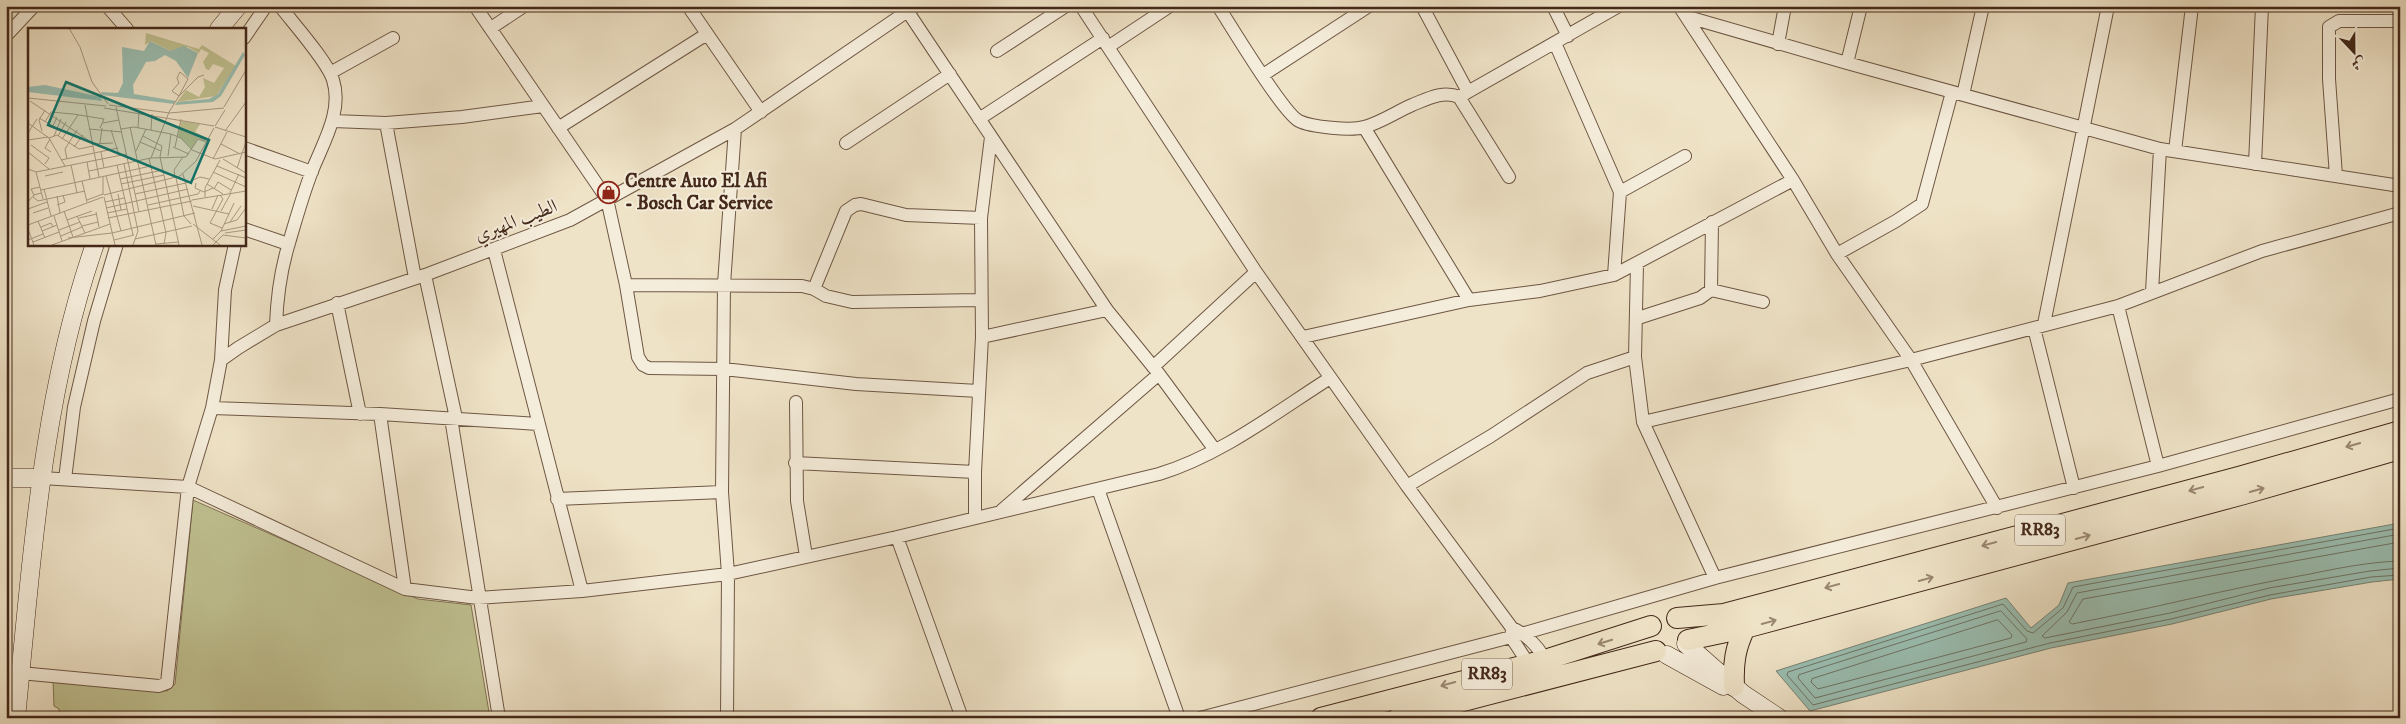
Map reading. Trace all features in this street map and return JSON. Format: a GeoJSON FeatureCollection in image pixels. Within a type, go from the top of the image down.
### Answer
{"type":"FeatureCollection","features":[{"type":"Feature","properties":{"kind":"main road"},"geometry":{"type":"LineString","coordinates":[[220,28],[238,6]]}},
{"type":"Feature","properties":{"kind":"main road"},"geometry":{"type":"LineString","coordinates":[[16,718],[42,478],[64,344],[95,245]]}},
{"type":"Feature","properties":{"kind":"main road","name":"RR83"},"geometry":{"type":"LineString","coordinates":[[1398,718],[1539,671],[1651,626],[1662,616],[1677,618],[1724,614],[2230,480],[2400,431]]}},
{"type":"Feature","properties":{"kind":"main road","name":"RR83"},"geometry":{"type":"LineString","coordinates":[[1321,718],[1539,671],[1681,650],[1687,642],[2244,494],[2400,449]]}},
{"type":"Feature","properties":{"kind":"main road"},"geometry":{"type":"LineString","coordinates":[[6,478],[42,478]]}},
{"type":"Feature","properties":{"kind":"main road"},"geometry":{"type":"LineString","coordinates":[[1677,618],[1687,629],[1687,642],[1739,691],[1779,718]]}},
{"type":"Feature","properties":{"kind":"main road"},"geometry":{"type":"LineString","coordinates":[[1651,626],[1649,639],[1662,653],[1731,691],[1739,691]]}},
{"type":"Feature","properties":{"kind":"main road"},"geometry":{"type":"LineString","coordinates":[[1739,691],[1734,658],[1738,641],[1745,628]]}},
{"type":"Feature","properties":{"kind":"street"},"geometry":{"type":"LineString","coordinates":[[6,36],[34,6]]}},
{"type":"Feature","properties":{"kind":"street"},"geometry":{"type":"LineString","coordinates":[[108,6],[126,28]]}},
{"type":"Feature","properties":{"kind":"street"},"geometry":{"type":"LineString","coordinates":[[245,37],[266,6]]}},
{"type":"Feature","properties":{"kind":"street"},"geometry":{"type":"LineString","coordinates":[[276,325],[277,304],[288,244],[312,172],[333,121],[335,87],[330,73],[280,6]]}},
{"type":"Feature","properties":{"kind":"street"},"geometry":{"type":"LineString","coordinates":[[476,6],[607,199],[626,285],[638,357],[642,365],[649,368],[724,369],[856,384],[978,391]]}},
{"type":"Feature","properties":{"kind":"street"},"geometry":{"type":"LineString","coordinates":[[491,28],[524,6]]}},
{"type":"Feature","properties":{"kind":"street"},"geometry":{"type":"LineString","coordinates":[[998,51],[1066,6]]}},
{"type":"Feature","properties":{"kind":"street"},"geometry":{"type":"LineString","coordinates":[[1081,6],[1256,272],[1407,486],[1515,633],[1539,671]]}},
{"type":"Feature","properties":{"kind":"street"},"geometry":{"type":"LineString","coordinates":[[979,119],[1170,6]]}},
{"type":"Feature","properties":{"kind":"street"},"geometry":{"type":"LineString","coordinates":[[1218,6],[1263,75],[1300,121],[1310,124],[1364,127],[1434,97],[1448,94],[1464,95],[1619,6]]}},
{"type":"Feature","properties":{"kind":"street"},"geometry":{"type":"LineString","coordinates":[[1263,75],[1369,6]]}},
{"type":"Feature","properties":{"kind":"street"},"geometry":{"type":"LineString","coordinates":[[1422,6],[1464,95],[1509,177]]}},
{"type":"Feature","properties":{"kind":"street"},"geometry":{"type":"LineString","coordinates":[[1553,6],[1568,36]]}},
{"type":"Feature","properties":{"kind":"street"},"geometry":{"type":"LineString","coordinates":[[1679,6],[1793,180],[1837,254],[1912,360],[1997,508]]}},
{"type":"Feature","properties":{"kind":"street"},"geometry":{"type":"LineString","coordinates":[[1778,44],[1785,6]]}},
{"type":"Feature","properties":{"kind":"street"},"geometry":{"type":"LineString","coordinates":[[1847,63],[1861,6]]}},
{"type":"Feature","properties":{"kind":"street"},"geometry":{"type":"LineString","coordinates":[[1837,254],[1896,222],[1922,204],[1982,6]]}},
{"type":"Feature","properties":{"kind":"street"},"geometry":{"type":"LineString","coordinates":[[2074,488],[2039,326],[2108,6]]}},
{"type":"Feature","properties":{"kind":"street"},"geometry":{"type":"LineString","coordinates":[[2175,151],[2192,6]]}},
{"type":"Feature","properties":{"kind":"street"},"geometry":{"type":"LineString","coordinates":[[2255,164],[2262,6]]}},
{"type":"Feature","properties":{"kind":"street"},"geometry":{"type":"LineString","coordinates":[[692,7],[707,34],[761,112]]}},
{"type":"Feature","properties":{"kind":"street"},"geometry":{"type":"LineString","coordinates":[[909,8],[979,119],[1107,310],[1156,370],[1215,450]]}},
{"type":"Feature","properties":{"kind":"street","name":"الطيب المهيري"},"geometry":{"type":"LineString","coordinates":[[221,360],[276,325],[494,250],[570,220],[735,129],[909,8]]}},
{"type":"Feature","properties":{"kind":"street"},"geometry":{"type":"LineString","coordinates":[[1688,17],[1778,44],[2160,149],[2400,186]]}},
{"type":"Feature","properties":{"kind":"street"},"geometry":{"type":"LineString","coordinates":[[2336,176],[2329,79],[2329,27],[2339,21],[2400,21]]}},
{"type":"Feature","properties":{"kind":"street"},"geometry":{"type":"LineString","coordinates":[[558,128],[707,34]]}},
{"type":"Feature","properties":{"kind":"street"},"geometry":{"type":"LineString","coordinates":[[330,73],[393,38]]}},
{"type":"Feature","properties":{"kind":"street"},"geometry":{"type":"LineString","coordinates":[[1555,43],[1620,192],[1614,275]]}},
{"type":"Feature","properties":{"kind":"street"},"geometry":{"type":"LineString","coordinates":[[846,143],[950,74]]}},
{"type":"Feature","properties":{"kind":"street"},"geometry":{"type":"LineString","coordinates":[[333,121],[386,123],[462,117],[543,106]]}},
{"type":"Feature","properties":{"kind":"street"},"geometry":{"type":"LineString","coordinates":[[386,123],[454,418],[478,598],[498,718]]}},
{"type":"Feature","properties":{"kind":"street"},"geometry":{"type":"LineString","coordinates":[[1364,127],[1470,300]]}},
{"type":"Feature","properties":{"kind":"street"},"geometry":{"type":"LineString","coordinates":[[727,718],[728,574],[722,492],[724,284],[735,129]]}},
{"type":"Feature","properties":{"kind":"street"},"geometry":{"type":"LineString","coordinates":[[975,516],[978,391],[982,337],[980,300],[981,218],[991,137]]}},
{"type":"Feature","properties":{"kind":"street"},"geometry":{"type":"LineString","coordinates":[[245,148],[312,172]]}},
{"type":"Feature","properties":{"kind":"street"},"geometry":{"type":"LineString","coordinates":[[2152,292],[2160,149]]}},
{"type":"Feature","properties":{"kind":"street"},"geometry":{"type":"LineString","coordinates":[[1620,192],[1685,156]]}},
{"type":"Feature","properties":{"kind":"street"},"geometry":{"type":"LineString","coordinates":[[1303,337],[1470,300],[1540,290],[1614,275],[1793,180]]}},
{"type":"Feature","properties":{"kind":"street"},"geometry":{"type":"LineString","coordinates":[[814,289],[846,211],[855,205],[861,204],[906,215],[981,218]]}},
{"type":"Feature","properties":{"kind":"street"},"geometry":{"type":"LineString","coordinates":[[1642,422],[1912,360],[2118,306],[2262,251],[2400,213]]}},
{"type":"Feature","properties":{"kind":"street"},"geometry":{"type":"LineString","coordinates":[[1711,290],[1712,222]]}},
{"type":"Feature","properties":{"kind":"street"},"geometry":{"type":"LineString","coordinates":[[245,229],[288,244]]}},
{"type":"Feature","properties":{"kind":"street"},"geometry":{"type":"LineString","coordinates":[[65,479],[74,407],[94,321],[117,245]]}},
{"type":"Feature","properties":{"kind":"street"},"geometry":{"type":"LineString","coordinates":[[20,673],[159,686],[166,683],[188,487],[212,408],[221,360],[225,290],[235,245]]}},
{"type":"Feature","properties":{"kind":"street"},"geometry":{"type":"LineString","coordinates":[[494,250],[582,592]]}},
{"type":"Feature","properties":{"kind":"street"},"geometry":{"type":"LineString","coordinates":[[1637,264],[1638,318],[1635,357],[1642,422],[1715,578]]}},
{"type":"Feature","properties":{"kind":"street"},"geometry":{"type":"LineString","coordinates":[[1000,511],[1156,370],[1256,272]]}},
{"type":"Feature","properties":{"kind":"street"},"geometry":{"type":"LineString","coordinates":[[626,285],[724,284],[788,286],[814,289],[826,296],[852,302],[980,300]]}},
{"type":"Feature","properties":{"kind":"street"},"geometry":{"type":"LineString","coordinates":[[1638,318],[1700,298],[1711,290],[1763,302]]}},
{"type":"Feature","properties":{"kind":"street"},"geometry":{"type":"LineString","coordinates":[[338,303],[360,414]]}},
{"type":"Feature","properties":{"kind":"street"},"geometry":{"type":"LineString","coordinates":[[2118,306],[2158,466]]}},
{"type":"Feature","properties":{"kind":"street"},"geometry":{"type":"LineString","coordinates":[[982,337],[1107,310]]}},
{"type":"Feature","properties":{"kind":"street"},"geometry":{"type":"LineString","coordinates":[[1407,486],[1491,436],[1587,373],[1635,357]]}},
{"type":"Feature","properties":{"kind":"street"},"geometry":{"type":"LineString","coordinates":[[42,478],[188,487],[405,589],[478,598],[582,592],[728,574],[897,537],[975,516],[1098,489],[1178,468],[1215,450],[1330,378]]}},
{"type":"Feature","properties":{"kind":"street"},"geometry":{"type":"LineString","coordinates":[[1200,718],[1715,578],[2074,488],[2400,399]]}},
{"type":"Feature","properties":{"kind":"street"},"geometry":{"type":"LineString","coordinates":[[796,402],[795,463],[798,512],[806,556]]}},
{"type":"Feature","properties":{"kind":"street"},"geometry":{"type":"LineString","coordinates":[[212,408],[380,414],[538,424]]}},
{"type":"Feature","properties":{"kind":"street"},"geometry":{"type":"LineString","coordinates":[[380,414],[405,589]]}},
{"type":"Feature","properties":{"kind":"street"},"geometry":{"type":"LineString","coordinates":[[795,463],[975,472]]}},
{"type":"Feature","properties":{"kind":"street"},"geometry":{"type":"LineString","coordinates":[[1098,489],[1178,718]]}},
{"type":"Feature","properties":{"kind":"street"},"geometry":{"type":"LineString","coordinates":[[557,499],[722,492]]}},
{"type":"Feature","properties":{"kind":"street"},"geometry":{"type":"LineString","coordinates":[[897,537],[962,718]]}},
{"type":"Feature","properties":{"kind":"green space"},"geometry":{"type":"Polygon","coordinates":[[[193,500],[418,599],[471,605],[490,718],[59,718],[59,709],[54,706],[53,680],[167,691],[175,684],[193,500]]]}},
{"type":"Feature","properties":{"kind":"water"},"geometry":{"type":"Polygon","coordinates":[[[2400,523],[2400,579],[2271,599],[2172,624],[2051,648],[1810,711],[1776,671],[2006,598],[2031,628],[2059,605],[2068,583],[2400,523]]]}},
{"type":"Feature","properties":{"kind":"place","name":"Centre Auto El Afi - Bosch Car Service"},"geometry":{"type":"Point","coordinates":[609,192]}}]}
